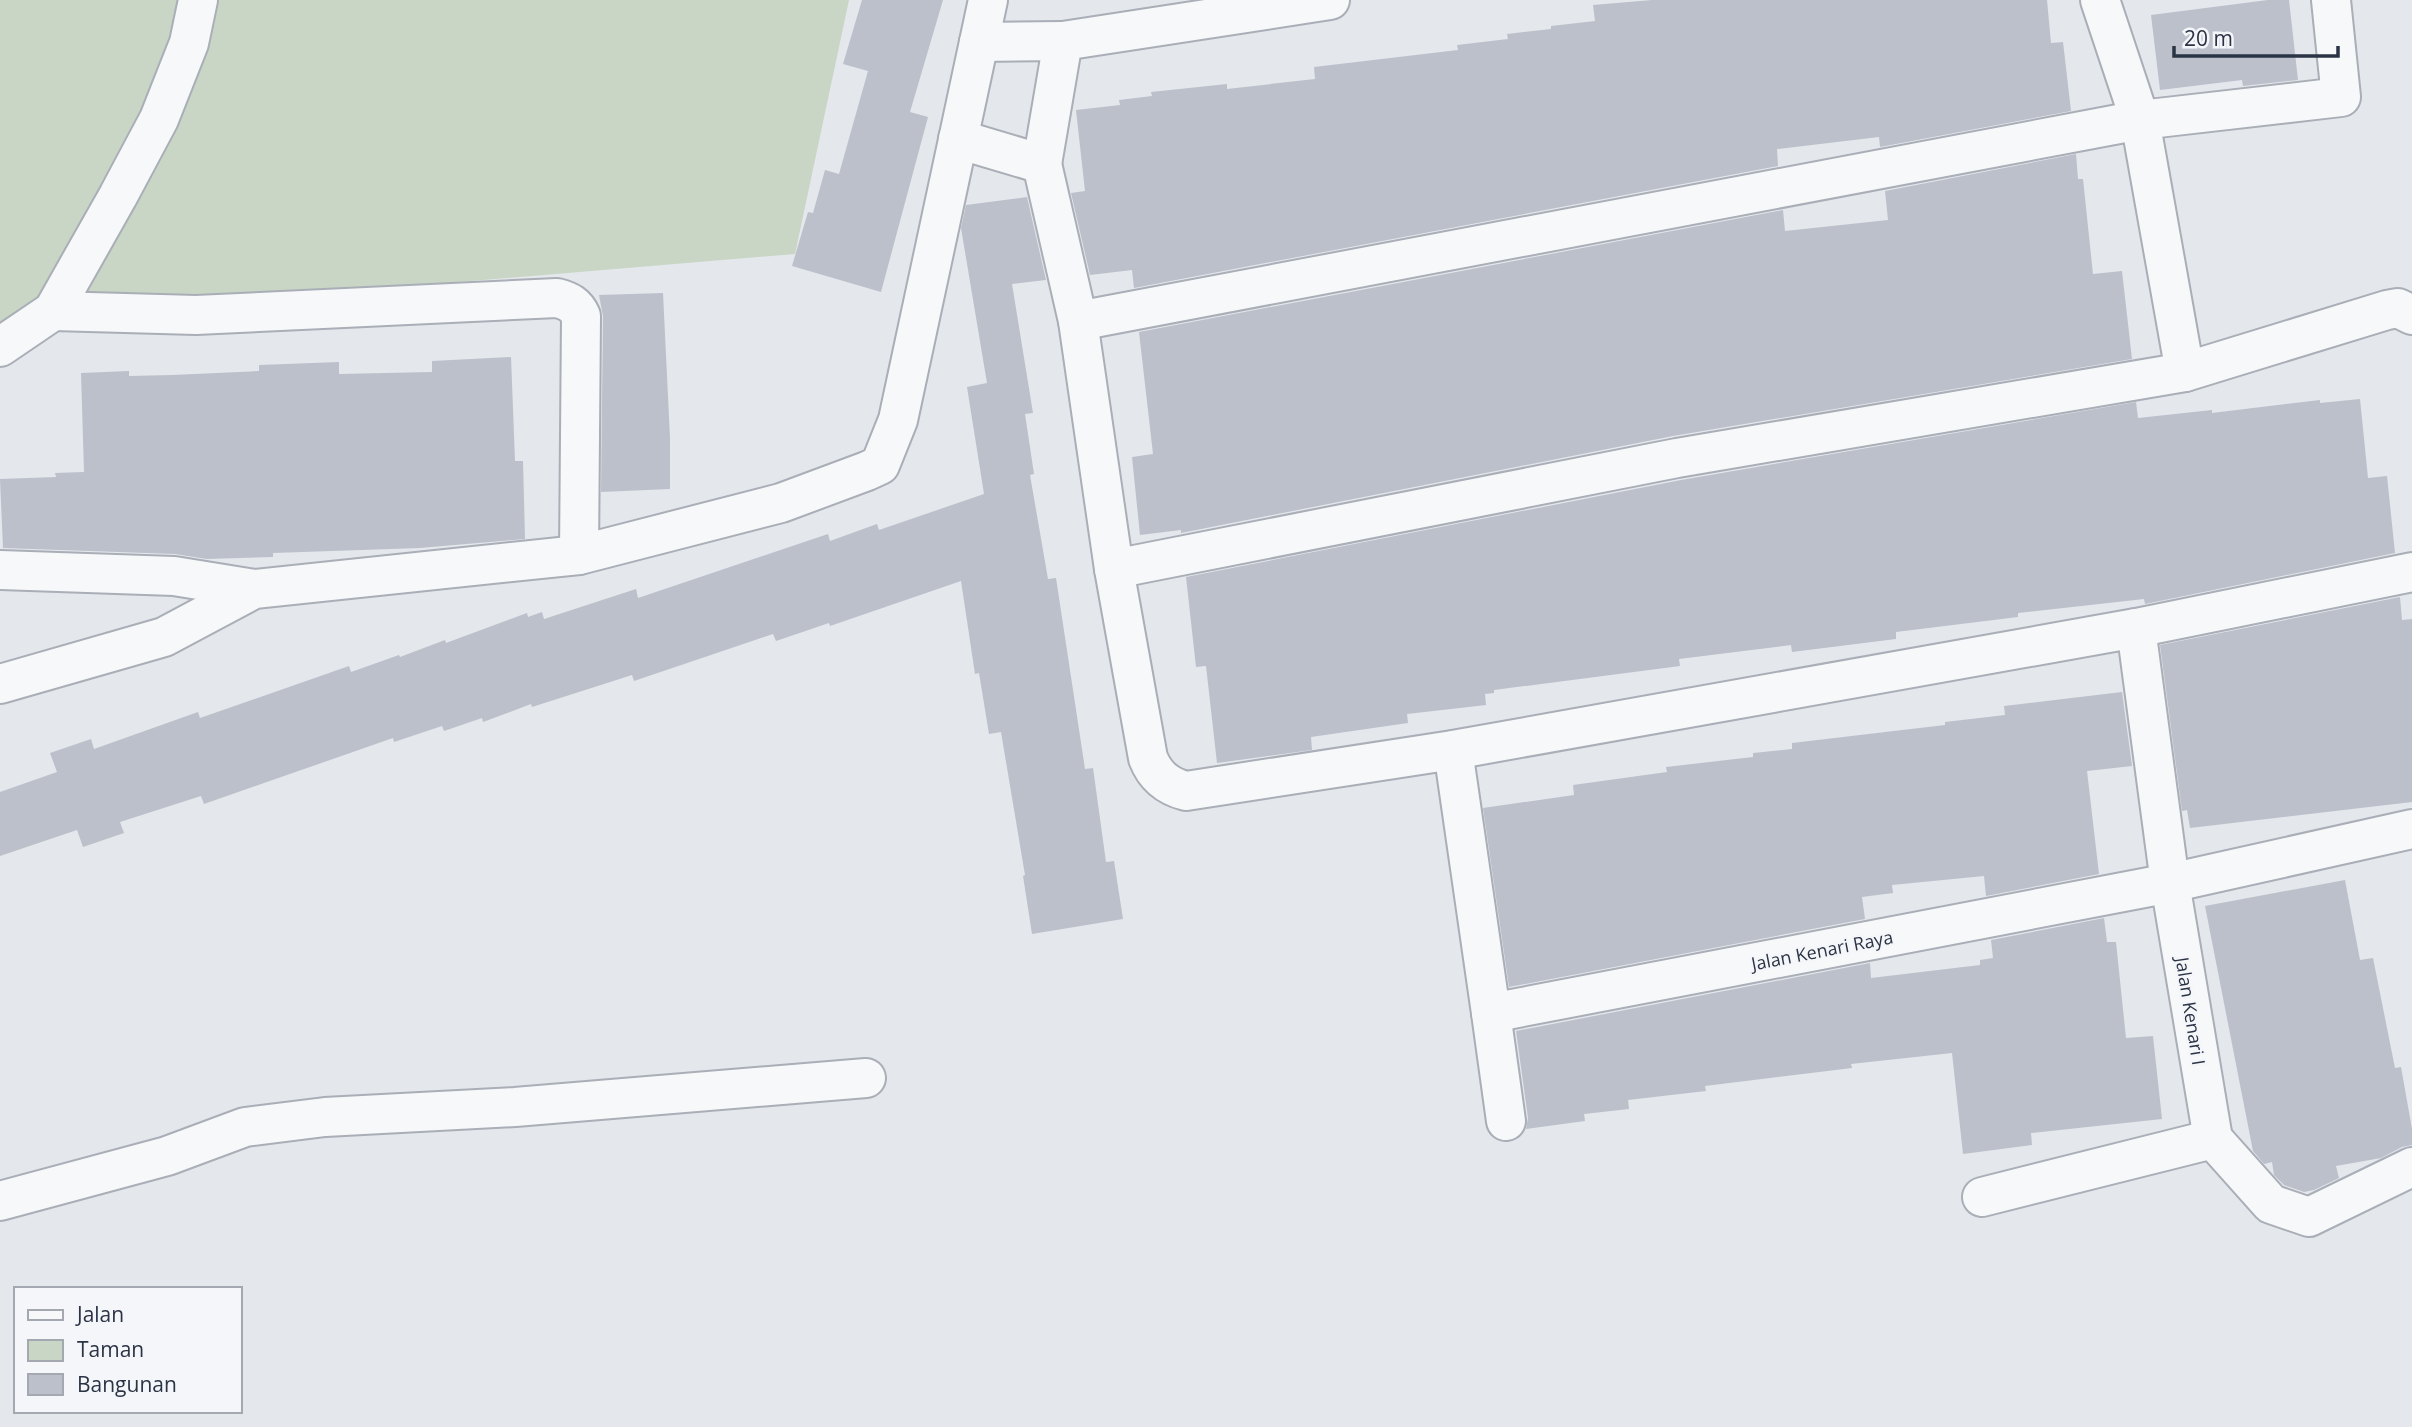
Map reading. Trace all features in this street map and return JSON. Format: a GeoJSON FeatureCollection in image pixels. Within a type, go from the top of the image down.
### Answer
{"type":"FeatureCollection","features":[{"type":"Feature","properties":{"kind":"street"},"geometry":{"type":"LineString","coordinates":[[0,347],[53,310],[159,119],[189,43],[198,0]]}},
{"type":"Feature","properties":{"kind":"street"},"geometry":{"type":"LineString","coordinates":[[0,570],[174,576],[254,589],[579,555],[781,503],[880,464],[898,420],[988,0]]}},
{"type":"Feature","properties":{"kind":"street"},"geometry":{"type":"LineString","coordinates":[[979,42],[1063,41],[1330,0]]}},
{"type":"Feature","properties":{"kind":"street"},"geometry":{"type":"LineString","coordinates":[[2100,0],[2140,120],[2185,372]]}},
{"type":"Feature","properties":{"kind":"street"},"geometry":{"type":"LineString","coordinates":[[1077,321],[2140,120],[2341,97],[2330,0]]}},
{"type":"Feature","properties":{"kind":"street"},"geometry":{"type":"LineString","coordinates":[[1063,41],[1042,164],[1077,321],[1114,569],[1148,758],[1153,771],[1173,788],[1186,791],[1452,750],[2136,628],[2412,572]]}},
{"type":"Feature","properties":{"kind":"street"},"geometry":{"type":"LineString","coordinates":[[958,139],[1042,164]]}},
{"type":"Feature","properties":{"kind":"street"},"geometry":{"type":"LineString","coordinates":[[53,310],[196,315],[566,300],[577,307],[580,316],[579,555]]}},
{"type":"Feature","properties":{"kind":"street"},"geometry":{"type":"LineString","coordinates":[[1114,569],[1677,458],[2185,372],[2387,310],[2398,309],[2412,315]]}},
{"type":"Feature","properties":{"kind":"street"},"geometry":{"type":"LineString","coordinates":[[0,684],[164,637],[254,589]]}},
{"type":"Feature","properties":{"kind":"street","name":"Jalan Kenari I"},"geometry":{"type":"LineString","coordinates":[[2136,628],[2170,883],[2213,1139]]}},
{"type":"Feature","properties":{"kind":"street"},"geometry":{"type":"LineString","coordinates":[[1452,750],[1506,1121]]}},
{"type":"Feature","properties":{"kind":"street","name":"Jalan Kenari Raya"},"geometry":{"type":"LineString","coordinates":[[1491,1013],[2170,883],[2412,829]]}},
{"type":"Feature","properties":{"kind":"street"},"geometry":{"type":"LineString","coordinates":[[0,1201],[167,1156],[245,1127],[325,1118],[514,1107],[866,1078]]}},
{"type":"Feature","properties":{"kind":"street"},"geometry":{"type":"LineString","coordinates":[[1982,1196],[2213,1139],[2271,1204],[2309,1217],[2412,1167]]}},
{"type":"Feature","properties":{"kind":"green space"},"geometry":{"type":"Polygon","coordinates":[[[0,0],[849,0],[795,254],[170,306],[0,339],[0,0]]]}},
{"type":"Feature","properties":{"kind":"building"},"geometry":{"type":"Polygon","coordinates":[[[862,0],[943,0],[910,112],[928,117],[881,292],[792,266],[808,212],[813,213],[825,170],[839,174],[868,71],[843,64],[862,0]]]}},
{"type":"Feature","properties":{"kind":"building"},"geometry":{"type":"Polygon","coordinates":[[[1652,0],[2047,0],[2051,43],[2063,42],[2071,111],[1880,147],[1879,137],[1777,149],[1778,166],[1134,288],[1132,270],[1090,275],[1071,193],[1085,191],[1076,110],[1120,105],[1119,100],[1152,96],[1151,92],[1227,84],[1227,89],[1315,79],[1314,67],[1458,50],[1457,45],[1508,39],[1507,34],[1595,21],[1593,5],[1652,0]]]}},
{"type":"Feature","properties":{"kind":"building"},"geometry":{"type":"Polygon","coordinates":[[[2268,0],[2289,0],[2298,80],[2243,86],[2242,80],[2160,90],[2151,15],[2268,0]]]}},
{"type":"Feature","properties":{"kind":"building"},"geometry":{"type":"Polygon","coordinates":[[[2076,154],[2078,179],[2083,179],[2093,274],[2122,271],[2132,359],[1673,436],[1181,533],[1181,530],[1140,535],[1132,457],[1153,454],[1139,332],[1783,210],[1785,231],[1888,220],[1885,191],[2076,154]]]}},
{"type":"Feature","properties":{"kind":"building"},"geometry":{"type":"Polygon","coordinates":[[[1027,197],[1046,280],[1012,284],[1033,413],[1025,414],[1034,474],[1030,475],[1048,579],[1056,578],[1085,769],[1093,768],[1106,862],[1114,861],[1123,919],[1032,934],[1001,732],[989,734],[979,673],[975,674],[961,581],[830,626],[829,623],[776,641],[773,634],[634,681],[632,675],[532,707],[531,704],[483,722],[482,718],[444,731],[442,726],[394,742],[393,738],[204,804],[201,796],[120,822],[124,833],[83,847],[77,830],[0,856],[0,792],[57,772],[50,753],[91,739],[94,749],[198,712],[200,718],[349,666],[351,672],[445,640],[446,643],[527,613],[528,617],[542,612],[544,619],[636,589],[638,598],[828,534],[830,541],[877,524],[879,530],[984,494],[967,387],[987,383],[961,228],[966,205],[1027,197]]]}},
{"type":"Feature","properties":{"kind":"building"},"geometry":{"type":"Polygon","coordinates":[[[663,293],[670,489],[601,492],[603,316],[599,295],[663,293]]]}},
{"type":"Feature","properties":{"kind":"building"},"geometry":{"type":"Polygon","coordinates":[[[511,357],[515,461],[523,461],[525,539],[420,548],[273,553],[273,557],[207,559],[175,554],[3,548],[0,479],[56,477],[55,473],[84,472],[81,373],[129,371],[129,376],[172,375],[259,371],[259,365],[339,362],[339,374],[432,372],[432,361],[511,357]]]}},
{"type":"Feature","properties":{"kind":"building"},"geometry":{"type":"Polygon","coordinates":[[[2360,399],[2368,478],[2387,476],[2395,553],[2145,604],[2144,599],[2018,613],[2018,617],[1896,632],[1896,639],[1792,652],[1791,645],[1679,659],[1680,666],[1494,690],[1494,693],[1485,694],[1486,705],[1407,714],[1408,723],[1311,737],[1312,750],[1217,763],[1206,666],[1196,667],[1186,577],[1681,480],[2136,402],[2138,418],[2212,410],[2212,413],[2320,400],[2320,403],[2360,399]]]}},
{"type":"Feature","properties":{"kind":"building"},"geometry":{"type":"Polygon","coordinates":[[[2400,597],[2402,620],[2412,619],[2412,802],[2190,828],[2187,810],[2182,811],[2160,645],[2400,597]]]}},
{"type":"Feature","properties":{"kind":"building"},"geometry":{"type":"Polygon","coordinates":[[[2122,692],[2132,766],[2087,771],[2099,874],[1986,896],[1984,876],[1892,885],[1893,893],[1862,897],[1865,919],[1509,987],[1483,808],[1574,795],[1573,785],[1667,772],[1666,767],[1753,757],[1753,753],[1792,749],[1792,743],[1945,725],[1945,722],[2005,715],[2004,706],[2122,692]]]}},
{"type":"Feature","properties":{"kind":"building"},"geometry":{"type":"Polygon","coordinates":[[[2345,880],[2360,960],[2373,958],[2395,1068],[2401,1067],[2412,1129],[2412,1145],[2381,1158],[2336,1166],[2339,1178],[2304,1192],[2284,1185],[2274,1175],[2272,1162],[2264,1164],[2253,1151],[2205,906],[2345,880]]]}},
{"type":"Feature","properties":{"kind":"building"},"geometry":{"type":"Polygon","coordinates":[[[2104,918],[2107,942],[2116,942],[2126,1038],[2153,1036],[2162,1119],[2031,1133],[2032,1145],[1963,1154],[1952,1053],[1851,1064],[1852,1068],[1705,1086],[1706,1091],[1628,1100],[1629,1109],[1584,1114],[1585,1121],[1526,1129],[1528,1118],[1516,1031],[1870,963],[1871,978],[1980,965],[1980,960],[1993,958],[1991,940],[2104,918]]]}}]}
